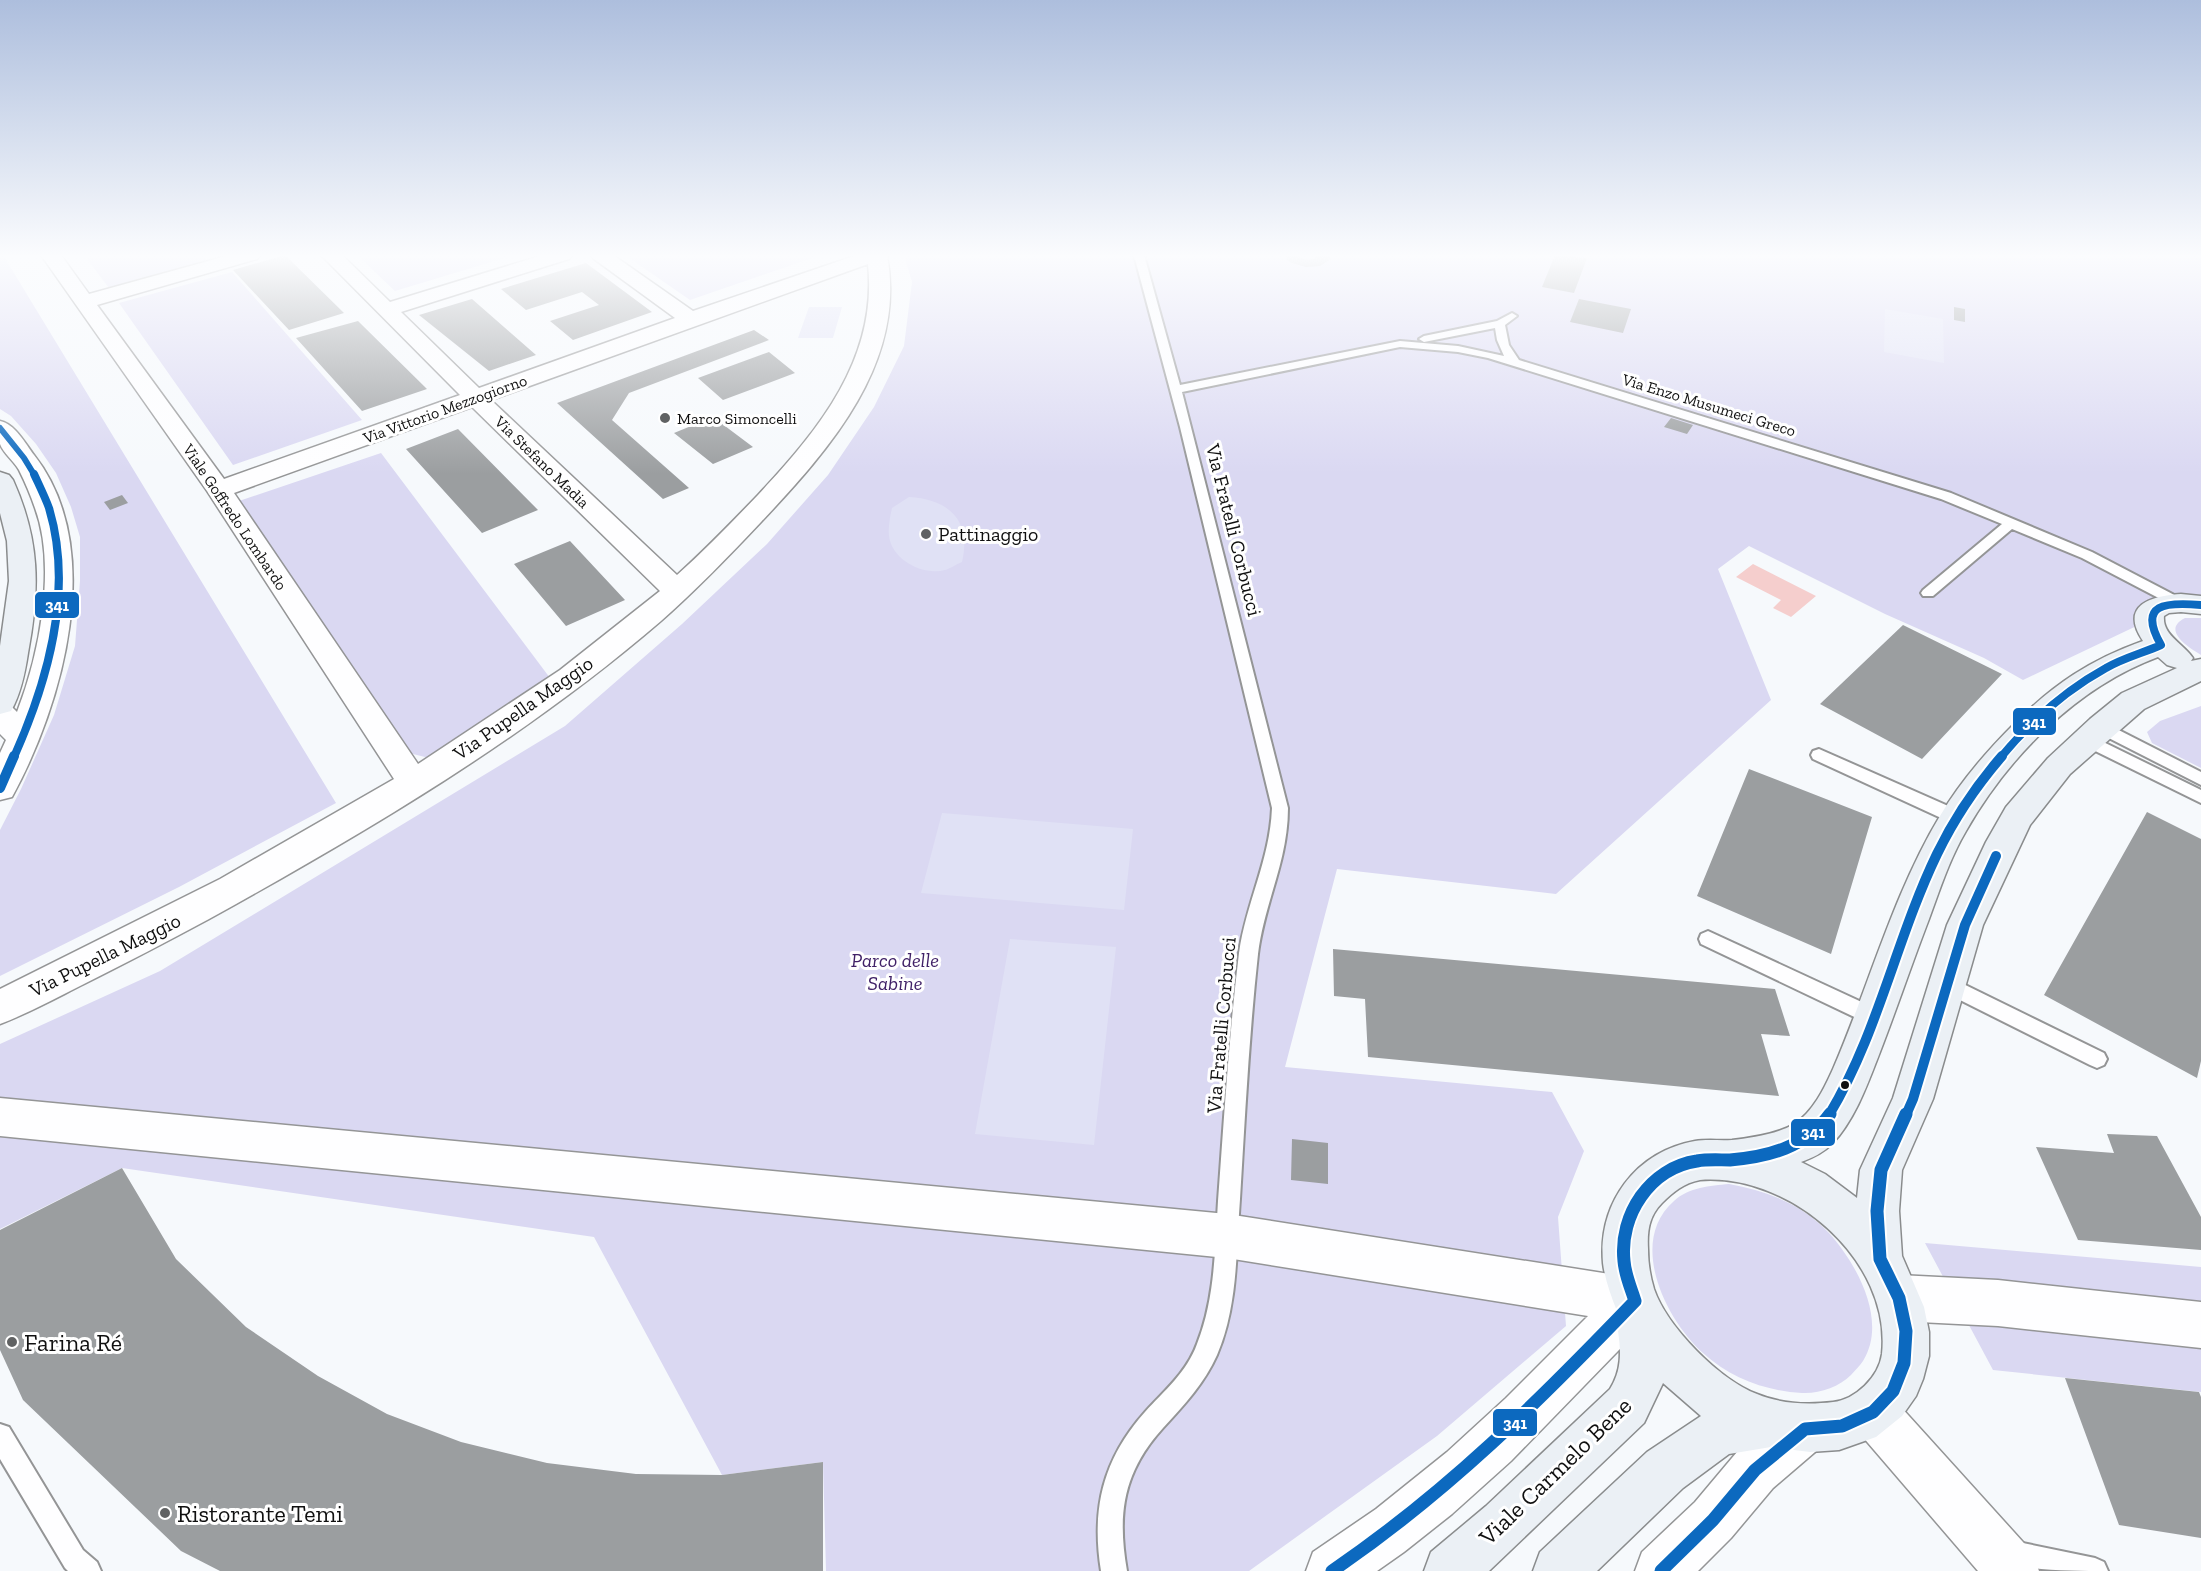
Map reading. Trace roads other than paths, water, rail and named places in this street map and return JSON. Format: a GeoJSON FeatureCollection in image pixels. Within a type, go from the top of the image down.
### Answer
{"type":"FeatureCollection","features":[{"type":"Feature","properties":{"kind":"street","name":"Viale Goffredo Lombardo"},"geometry":{"type":"LineString","coordinates":[[102,328],[219,490],[414,783]]}},
{"type":"Feature","properties":{"kind":"street","name":"Via Stefano Madia"},"geometry":{"type":"LineString","coordinates":[[407,328],[476,398],[677,591]]}},
{"type":"Feature","properties":{"kind":"street","name":"Via Vittorio Mezzogiorno"},"geometry":{"type":"LineString","coordinates":[[219,490],[662,328]]}},
{"type":"Feature","properties":{"kind":"street","name":"Via Pupella Maggio"},"geometry":{"type":"LineString","coordinates":[[0,1007],[198,909],[414,783],[557,687],[677,591],[782,485],[842,407],[862,370],[876,328]]}},
{"type":"Feature","properties":{"kind":"street"},"geometry":{"type":"LineString","coordinates":[[0,428],[19,450],[45,495],[54,528],[60,573],[52,642],[43,679],[22,738],[0,788]]}},
{"type":"Feature","properties":{"kind":"street"},"geometry":{"type":"LineString","coordinates":[[0,480],[15,515],[23,551],[24,585],[11,662],[0,703]]}},
{"type":"Feature","properties":{"kind":"street"},"geometry":{"type":"LineString","coordinates":[[2189,604],[2161,605],[2151,611],[2147,621],[2150,632],[2161,645],[2178,658],[2201,669]]}},
{"type":"Feature","properties":{"kind":"street"},"geometry":{"type":"LineString","coordinates":[[1788,1426],[1728,1405],[1688,1376],[1656,1340],[1635,1301],[1624,1260],[1626,1223],[1640,1194],[1664,1173],[1695,1161],[1732,1160],[1790,1147],[1809,1137],[1822,1125],[1848,1081],[1940,848],[1978,788],[2002,758],[2054,707],[2107,667],[2161,645]]}},
{"type":"Feature","properties":{"kind":"street"},"geometry":{"type":"LineString","coordinates":[[1559,1571],[1665,1470],[1720,1432],[1736,1428],[1842,1426],[1873,1412],[1893,1391],[1904,1363],[1906,1331],[1890,1278],[1877,1211],[1881,1170],[1913,1099],[1965,924],[2003,842],[2018,816],[2059,765],[2133,701],[2201,669]]}},
{"type":"Feature","properties":{"kind":"street"},"geometry":{"type":"LineString","coordinates":[[0,714],[22,738]]}},
{"type":"Feature","properties":{"kind":"street"},"geometry":{"type":"LineString","coordinates":[[0,1118],[1227,1236],[1635,1301]]}},
{"type":"Feature","properties":{"kind":"street"},"geometry":{"type":"LineString","coordinates":[[1732,1160],[1773,1170],[1814,1191],[1851,1221],[1890,1278],[1998,1303],[2201,1325]]}},
{"type":"Feature","properties":{"kind":"street"},"geometry":{"type":"LineString","coordinates":[[1332,1571],[1403,1521],[1487,1449],[1569,1370],[1635,1301]]}},
{"type":"Feature","properties":{"kind":"street","name":"Viale Carmelo Bene"},"geometry":{"type":"LineString","coordinates":[[1450,1571],[1504,1524],[1627,1406],[1641,1382],[1645,1362],[1635,1301]]}},
{"type":"Feature","properties":{"kind":"street"},"geometry":{"type":"LineString","coordinates":[[1873,1412],[2004,1561]]}},
{"type":"Feature","properties":{"kind":"street"},"geometry":{"type":"LineString","coordinates":[[1661,1571],[1713,1520],[1788,1426]]}},
{"type":"Feature","properties":{"kind":"lane","name":"Via Fratelli Corbucci"},"geometry":{"type":"LineString","coordinates":[[1114,1571],[1108,1530],[1110,1501],[1117,1478],[1144,1433],[1186,1389],[1208,1347],[1218,1313],[1227,1236],[1249,951],[1252,932],[1275,861],[1280,834],[1280,807],[1159,328]]}},
{"type":"Feature","properties":{"kind":"lane"},"geometry":{"type":"LineString","coordinates":[[1400,344],[1478,328]]}},
{"type":"Feature","properties":{"kind":"lane"},"geometry":{"type":"LineString","coordinates":[[1500,328],[1504,349],[1515,363]]}},
{"type":"Feature","properties":{"kind":"lane","name":"Via Enzo Musumeci Greco"},"geometry":{"type":"LineString","coordinates":[[1175,390],[1400,344],[1458,349],[1515,363],[1946,496],[2087,555],[2189,604]]}},
{"type":"Feature","properties":{"kind":"lane"},"geometry":{"type":"LineString","coordinates":[[1928,593],[2012,523]]}},
{"type":"Feature","properties":{"kind":"lane"},"geometry":{"type":"LineString","coordinates":[[2094,734],[2201,779]]}},
{"type":"Feature","properties":{"kind":"lane"},"geometry":{"type":"LineString","coordinates":[[2094,734],[2201,797]]}},
{"type":"Feature","properties":{"kind":"lane"},"geometry":{"type":"LineString","coordinates":[[1819,755],[1958,818]]}},
{"type":"Feature","properties":{"kind":"lane"},"geometry":{"type":"LineString","coordinates":[[1708,939],[1874,1017]]}},
{"type":"Feature","properties":{"kind":"lane"},"geometry":{"type":"LineString","coordinates":[[1947,984],[2097,1059]]}},
{"type":"Feature","properties":{"kind":"lane"},"geometry":{"type":"LineString","coordinates":[[0,1436],[74,1559],[88,1571]]}},
{"type":"Feature","properties":{"kind":"lane"},"geometry":{"type":"LineString","coordinates":[[2004,1561],[2055,1564],[2096,1571]]}},
{"type":"Feature","properties":{"kind":"place","name":"Marco Simoncelli"},"geometry":{"type":"Point","coordinates":[665,418]}},
{"type":"Feature","properties":{"kind":"place","name":"Pattinaggio"},"geometry":{"type":"Point","coordinates":[926,534]}},
{"type":"Feature","properties":{"kind":"place","name":"Farina Ré"},"geometry":{"type":"Point","coordinates":[12,1342]}},
{"type":"Feature","properties":{"kind":"place","name":"Ristorante Temi"},"geometry":{"type":"Point","coordinates":[165,1513]}},
{"type":"Feature","properties":{"kind":"park label","name":"Parco delle Sabine"},"geometry":{"type":"Point","coordinates":[895,972]}}]}
